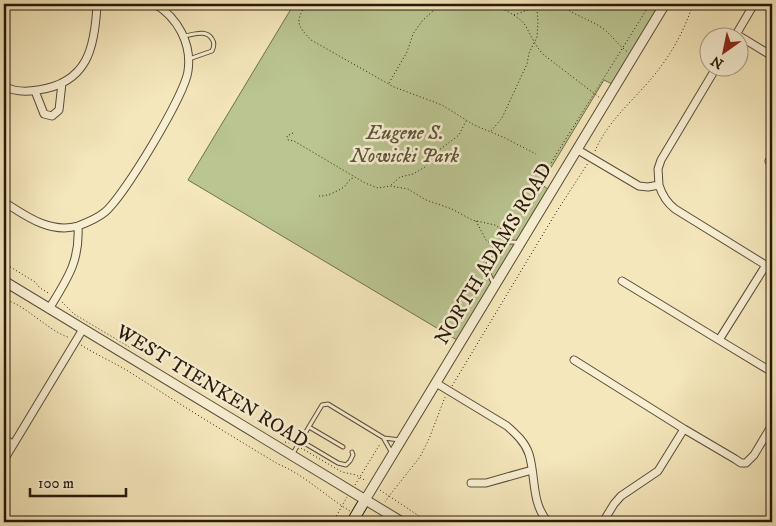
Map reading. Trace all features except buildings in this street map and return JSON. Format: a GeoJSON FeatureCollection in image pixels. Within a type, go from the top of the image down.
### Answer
{"type":"FeatureCollection","features":[{"type":"Feature","properties":{"kind":"main road","name":"NORTH ADAMS ROAD"},"geometry":{"type":"LineString","coordinates":[[352,522],[366,500]]}},
{"type":"Feature","properties":{"kind":"street"},"geometry":{"type":"LineString","coordinates":[[4,86],[8,89],[24,92],[47,89],[62,83],[81,68],[90,53],[94,38],[97,4]]}},
{"type":"Feature","properties":{"kind":"street"},"geometry":{"type":"LineString","coordinates":[[4,202],[36,221],[48,226],[63,227],[78,226],[104,213],[118,199],[187,81],[189,69],[184,36],[176,22],[155,4]]}},
{"type":"Feature","properties":{"kind":"street","name":"NORTH ADAMS ROAD"},"geometry":{"type":"LineString","coordinates":[[366,500],[665,4]]}},
{"type":"Feature","properties":{"kind":"street"},"geometry":{"type":"LineString","coordinates":[[740,28],[754,4]]}},
{"type":"Feature","properties":{"kind":"street"},"geometry":{"type":"LineString","coordinates":[[748,43],[772,56]]}},
{"type":"Feature","properties":{"kind":"street"},"geometry":{"type":"LineString","coordinates":[[710,78],[661,160],[658,169],[658,185],[668,204],[769,267],[719,340]]}},
{"type":"Feature","properties":{"kind":"street"},"geometry":{"type":"LineString","coordinates":[[35,91],[44,114],[52,116],[59,110],[62,83]]}},
{"type":"Feature","properties":{"kind":"street"},"geometry":{"type":"LineString","coordinates":[[578,150],[639,186],[658,185]]}},
{"type":"Feature","properties":{"kind":"street"},"geometry":{"type":"LineString","coordinates":[[49,309],[74,263],[78,245],[78,226]]}},
{"type":"Feature","properties":{"kind":"street","name":"WEST TIENKEN ROAD"},"geometry":{"type":"LineString","coordinates":[[4,281],[402,522]]}},
{"type":"Feature","properties":{"kind":"street"},"geometry":{"type":"LineString","coordinates":[[622,281],[772,372]]}},
{"type":"Feature","properties":{"kind":"street"},"geometry":{"type":"LineString","coordinates":[[4,460],[83,329]]}},
{"type":"Feature","properties":{"kind":"street"},"geometry":{"type":"LineString","coordinates":[[574,360],[734,459],[746,463],[754,455],[772,425]]}},
{"type":"Feature","properties":{"kind":"street"},"geometry":{"type":"LineString","coordinates":[[436,383],[517,434],[528,453],[539,508],[548,522]]}},
{"type":"Feature","properties":{"kind":"street"},"geometry":{"type":"LineString","coordinates":[[603,522],[621,496],[658,471],[684,429]]}},
{"type":"Feature","properties":{"kind":"street"},"geometry":{"type":"LineString","coordinates":[[4,439],[13,444]]}},
{"type":"Feature","properties":{"kind":"street"},"geometry":{"type":"LineString","coordinates":[[471,483],[486,483],[532,470]]}},
{"type":"Feature","properties":{"kind":"lane"},"geometry":{"type":"LineString","coordinates":[[184,36],[204,33],[212,38],[214,44],[212,51],[208,54],[188,59]]}},
{"type":"Feature","properties":{"kind":"lane"},"geometry":{"type":"LineString","coordinates":[[495,285],[488,273],[489,258],[500,244],[508,242],[520,243]]}},
{"type":"Feature","properties":{"kind":"lane"},"geometry":{"type":"LineString","coordinates":[[292,455],[322,406],[328,404],[384,438],[401,440]]}},
{"type":"Feature","properties":{"kind":"lane"},"geometry":{"type":"LineString","coordinates":[[309,427],[343,447]]}},
{"type":"Feature","properties":{"kind":"lane"},"geometry":{"type":"LineString","coordinates":[[384,438],[393,454]]}},
{"type":"Feature","properties":{"kind":"lane"},"geometry":{"type":"LineString","coordinates":[[301,441],[338,464],[346,465],[353,455],[352,452]]}},
{"type":"Feature","properties":{"kind":"path"},"geometry":{"type":"LineString","coordinates":[[306,4],[300,14],[298,23],[311,40],[389,84],[405,92],[442,105],[466,120],[536,154]]}},
{"type":"Feature","properties":{"kind":"path"},"geometry":{"type":"LineString","coordinates":[[389,84],[408,52],[413,34],[438,4]]}},
{"type":"Feature","properties":{"kind":"path"},"geometry":{"type":"LineString","coordinates":[[492,4],[524,24],[535,44],[544,55],[606,102]]}},
{"type":"Feature","properties":{"kind":"path"},"geometry":{"type":"LineString","coordinates":[[490,131],[502,118],[525,70],[529,53],[535,44],[538,29],[538,4]]}},
{"type":"Feature","properties":{"kind":"path"},"geometry":{"type":"LineString","coordinates":[[560,4],[576,15],[588,19],[605,30],[634,56]]}},
{"type":"Feature","properties":{"kind":"path"},"geometry":{"type":"LineString","coordinates":[[452,334],[508,242],[558,153],[650,4]]}},
{"type":"Feature","properties":{"kind":"path"},"geometry":{"type":"LineString","coordinates":[[386,502],[401,479],[420,457],[449,390],[556,211],[591,158],[599,139],[621,110],[659,70],[683,33],[693,4]]}},
{"type":"Feature","properties":{"kind":"path"},"geometry":{"type":"LineString","coordinates":[[514,16],[537,7]]}},
{"type":"Feature","properties":{"kind":"path"},"geometry":{"type":"LineString","coordinates":[[390,186],[400,177],[413,174],[426,167],[435,153],[459,135],[466,120]]}},
{"type":"Feature","properties":{"kind":"path"},"geometry":{"type":"LineString","coordinates":[[293,133],[288,136],[288,140],[294,141],[354,178],[374,187],[390,186],[408,189],[435,204],[452,209],[476,221],[495,225],[502,228],[508,242]]}},
{"type":"Feature","properties":{"kind":"path"},"geometry":{"type":"LineString","coordinates":[[319,196],[326,196],[342,188],[349,180],[354,178]]}},
{"type":"Feature","properties":{"kind":"path"},"geometry":{"type":"LineString","coordinates":[[476,221],[486,240],[496,247]]}},
{"type":"Feature","properties":{"kind":"path"},"geometry":{"type":"LineString","coordinates":[[4,263],[64,303],[74,314],[134,350]]}},
{"type":"Feature","properties":{"kind":"path"},"geometry":{"type":"LineString","coordinates":[[4,299],[20,306],[59,333],[70,338]]}},
{"type":"Feature","properties":{"kind":"path"},"geometry":{"type":"LineString","coordinates":[[82,345],[269,459],[298,474],[341,506]]}},
{"type":"Feature","properties":{"kind":"path"},"geometry":{"type":"LineString","coordinates":[[357,483],[384,438]]}},
{"type":"Feature","properties":{"kind":"path"},"geometry":{"type":"LineString","coordinates":[[282,442],[298,446],[342,472],[360,477]]}},
{"type":"Feature","properties":{"kind":"path"},"geometry":{"type":"LineString","coordinates":[[389,496],[428,522]]}},
{"type":"Feature","properties":{"kind":"path"},"geometry":{"type":"LineString","coordinates":[[333,522],[345,501]]}},
{"type":"Feature","properties":{"kind":"path"},"geometry":{"type":"LineString","coordinates":[[374,522],[376,518]]}},
{"type":"Feature","properties":{"kind":"green space","name":"Eugene S. Nowicki Park"},"geometry":{"type":"Polygon","coordinates":[[[294,4],[661,4],[612,84],[604,80],[541,184],[548,189],[457,340],[188,180],[294,4]]]}}]}
